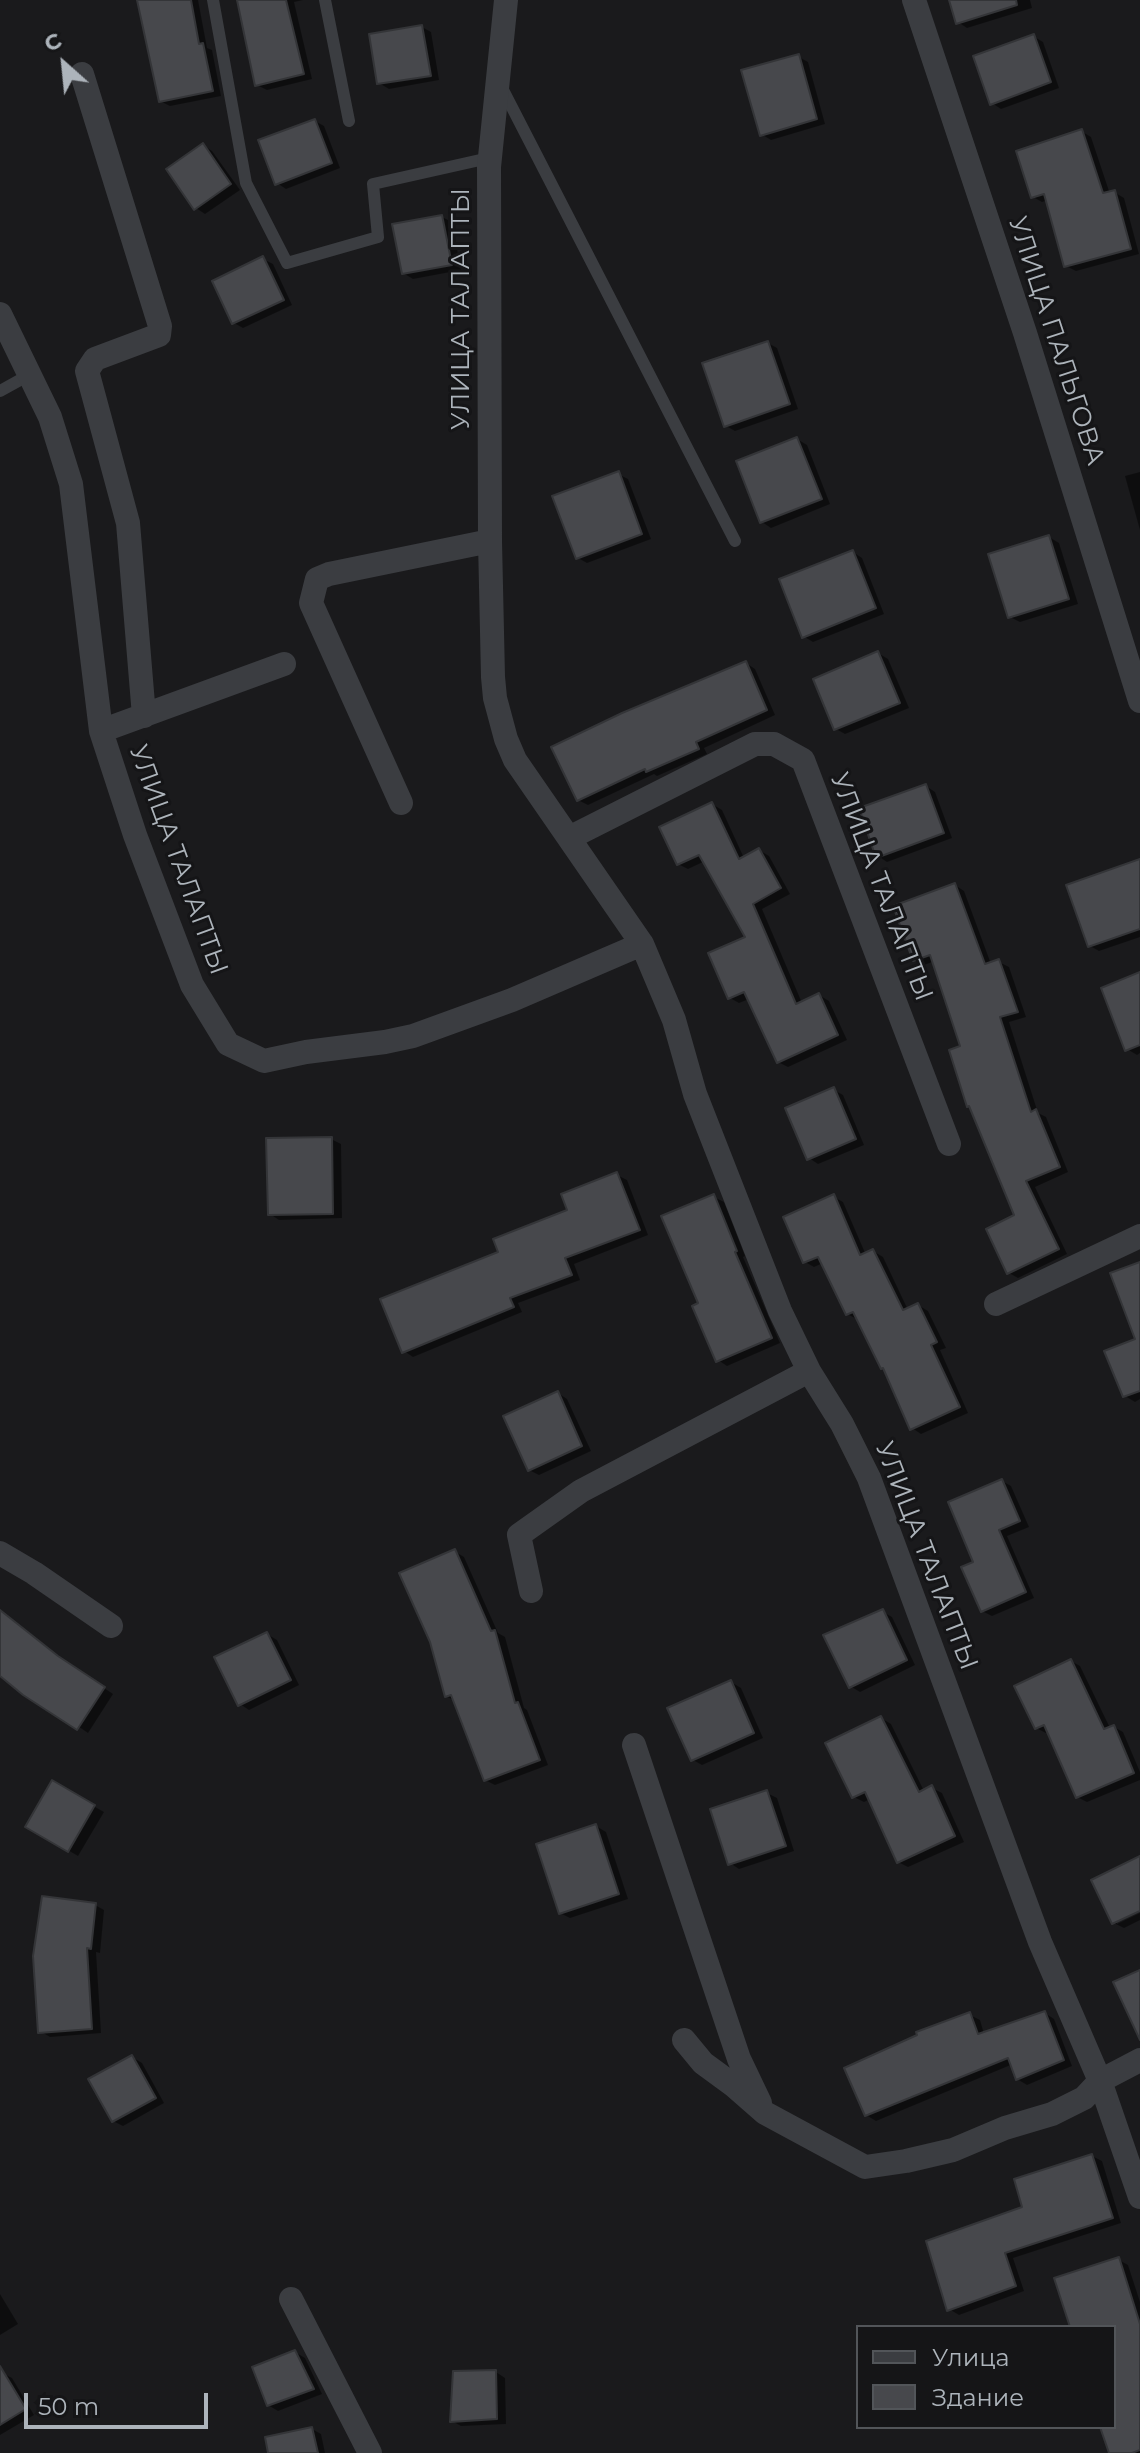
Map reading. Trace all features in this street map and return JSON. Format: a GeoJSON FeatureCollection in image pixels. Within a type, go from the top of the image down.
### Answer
{"type":"FeatureCollection","features":[{"type":"Feature","properties":{"kind":"street","name":"УЛИЦА ТАЛАПТЫ"},"geometry":{"type":"LineString","coordinates":[[506,0],[489,158],[490,541],[495,698],[506,739],[515,760],[642,944],[674,1020],[695,1094],[780,1311],[809,1371],[842,1424],[869,1478],[1040,1942],[1100,2081],[1140,2197]]}},
{"type":"Feature","properties":{"kind":"street","name":"УЛИЦА ПАЛЬГОВА"},"geometry":{"type":"LineString","coordinates":[[914,0],[1025,333],[1140,701]]}},
{"type":"Feature","properties":{"kind":"street"},"geometry":{"type":"LineString","coordinates":[[82,74],[160,326],[159,335],[95,359],[87,371],[128,523],[144,716]]}},
{"type":"Feature","properties":{"kind":"street","name":"УЛИЦА ТАЛАПТЫ"},"geometry":{"type":"LineString","coordinates":[[0,314],[50,417],[71,484],[101,731],[135,835],[192,985],[228,1044],[264,1061],[413,1036],[512,1000],[642,944]]}},
{"type":"Feature","properties":{"kind":"street"},"geometry":{"type":"LineString","coordinates":[[401,803],[311,603],[317,579],[490,541]]}},
{"type":"Feature","properties":{"kind":"street"},"geometry":{"type":"LineString","coordinates":[[101,731],[284,664]]}},
{"type":"Feature","properties":{"kind":"street","name":"УЛИЦА ТАЛАПТЫ"},"geometry":{"type":"LineString","coordinates":[[569,838],[755,744],[774,744],[803,760],[949,1144]]}},
{"type":"Feature","properties":{"kind":"street"},"geometry":{"type":"LineString","coordinates":[[996,1304],[1140,1236]]}},
{"type":"Feature","properties":{"kind":"street"},"geometry":{"type":"LineString","coordinates":[[531,1591],[519,1535],[581,1491],[809,1371]]}},
{"type":"Feature","properties":{"kind":"street"},"geometry":{"type":"LineString","coordinates":[[0,1553],[111,1626]]}},
{"type":"Feature","properties":{"kind":"street"},"geometry":{"type":"LineString","coordinates":[[634,1745],[739,2059],[765,2113]]}},
{"type":"Feature","properties":{"kind":"street"},"geometry":{"type":"LineString","coordinates":[[684,2040],[703,2063],[765,2113],[865,2167],[953,2150],[1005,2128],[1052,2114],[1084,2098],[1100,2081],[1140,2060]]}},
{"type":"Feature","properties":{"kind":"street"},"geometry":{"type":"LineString","coordinates":[[291,2299],[370,2453]]}},
{"type":"Feature","properties":{"kind":"lane"},"geometry":{"type":"LineString","coordinates":[[213,0],[246,183],[287,263],[378,237],[373,184],[489,158]]}},
{"type":"Feature","properties":{"kind":"lane"},"geometry":{"type":"LineString","coordinates":[[325,0],[349,121]]}},
{"type":"Feature","properties":{"kind":"lane"},"geometry":{"type":"LineString","coordinates":[[499,84],[735,541]]}},
{"type":"Feature","properties":{"kind":"lane"},"geometry":{"type":"LineString","coordinates":[[0,391],[29,375]]}},
{"type":"Feature","properties":{"kind":"building"},"geometry":{"type":"Polygon","coordinates":[[[137,0],[191,0],[199,44],[203,43],[213,91],[159,102],[137,0]]]}},
{"type":"Feature","properties":{"kind":"building"},"geometry":{"type":"Polygon","coordinates":[[[237,0],[286,0],[304,74],[255,86],[237,0]]]}},
{"type":"Feature","properties":{"kind":"building"},"geometry":{"type":"Polygon","coordinates":[[[949,0],[1016,0],[1017,5],[956,24],[949,0]]]}},
{"type":"Feature","properties":{"kind":"building"},"geometry":{"type":"Polygon","coordinates":[[[422,25],[431,76],[377,84],[369,34],[422,25]]]}},
{"type":"Feature","properties":{"kind":"building"},"geometry":{"type":"Polygon","coordinates":[[[1034,34],[1051,82],[990,105],[973,56],[1034,34]]]}},
{"type":"Feature","properties":{"kind":"building"},"geometry":{"type":"Polygon","coordinates":[[[799,54],[817,119],[760,136],[741,70],[799,54]]]}},
{"type":"Feature","properties":{"kind":"building"},"geometry":{"type":"Polygon","coordinates":[[[315,119],[332,163],[275,185],[258,140],[315,119]]]}},
{"type":"Feature","properties":{"kind":"building"},"geometry":{"type":"Polygon","coordinates":[[[1082,129],[1103,193],[1115,190],[1131,249],[1064,267],[1044,194],[1031,198],[1016,151],[1082,129]]]}},
{"type":"Feature","properties":{"kind":"building"},"geometry":{"type":"Polygon","coordinates":[[[203,143],[231,184],[194,210],[166,169],[203,143]]]}},
{"type":"Feature","properties":{"kind":"building"},"geometry":{"type":"Polygon","coordinates":[[[442,215],[452,265],[402,274],[392,224],[442,215]]]}},
{"type":"Feature","properties":{"kind":"building"},"geometry":{"type":"Polygon","coordinates":[[[263,256],[284,300],[232,324],[212,281],[263,256]]]}},
{"type":"Feature","properties":{"kind":"building"},"geometry":{"type":"Polygon","coordinates":[[[768,341],[790,404],[724,427],[702,363],[768,341]]]}},
{"type":"Feature","properties":{"kind":"building"},"geometry":{"type":"Polygon","coordinates":[[[797,437],[822,499],[760,523],[736,461],[797,437]]]}},
{"type":"Feature","properties":{"kind":"building"},"geometry":{"type":"Polygon","coordinates":[[[619,471],[642,534],[576,559],[552,496],[619,471]]]}},
{"type":"Feature","properties":{"kind":"building"},"geometry":{"type":"Polygon","coordinates":[[[1049,535],[1069,599],[1008,618],[988,554],[1049,535]]]}},
{"type":"Feature","properties":{"kind":"building"},"geometry":{"type":"Polygon","coordinates":[[[853,550],[876,608],[802,638],[779,579],[853,550]]]}},
{"type":"Feature","properties":{"kind":"building"},"geometry":{"type":"Polygon","coordinates":[[[878,651],[900,703],[834,730],[813,679],[878,651]]]}},
{"type":"Feature","properties":{"kind":"building"},"geometry":{"type":"Polygon","coordinates":[[[746,661],[767,710],[696,742],[699,749],[646,772],[645,769],[577,801],[551,747],[622,713],[746,661]]]}},
{"type":"Feature","properties":{"kind":"building"},"geometry":{"type":"Polygon","coordinates":[[[926,784],[944,833],[876,858],[859,808],[926,784]]]}},
{"type":"Feature","properties":{"kind":"building"},"geometry":{"type":"Polygon","coordinates":[[[712,802],[739,859],[759,848],[781,888],[753,904],[796,1004],[819,993],[838,1035],[777,1063],[744,992],[728,999],[708,953],[745,937],[699,855],[677,865],[659,827],[712,802]]]}},
{"type":"Feature","properties":{"kind":"building"},"geometry":{"type":"Polygon","coordinates":[[[1140,859],[1140,929],[1088,947],[1066,885],[1140,859]]]}},
{"type":"Feature","properties":{"kind":"building"},"geometry":{"type":"Polygon","coordinates":[[[955,883],[985,964],[999,959],[1018,1012],[1000,1017],[1031,1112],[1036,1109],[1060,1167],[1026,1181],[1059,1249],[1007,1274],[986,1229],[1014,1215],[967,1107],[949,1050],[960,1046],[930,955],[913,961],[893,906],[955,883]]]}},
{"type":"Feature","properties":{"kind":"building"},"geometry":{"type":"Polygon","coordinates":[[[1140,972],[1140,1045],[1125,1051],[1101,988],[1140,972]]]}},
{"type":"Feature","properties":{"kind":"building"},"geometry":{"type":"Polygon","coordinates":[[[834,1087],[856,1139],[807,1160],[785,1108],[834,1087]]]}},
{"type":"Feature","properties":{"kind":"building"},"geometry":{"type":"Polygon","coordinates":[[[332,1137],[333,1214],[268,1215],[266,1138],[332,1137]]]}},
{"type":"Feature","properties":{"kind":"building"},"geometry":{"type":"Polygon","coordinates":[[[617,1172],[640,1230],[565,1258],[572,1275],[510,1298],[514,1307],[402,1353],[380,1299],[498,1252],[493,1239],[567,1210],[561,1194],[617,1172]]]}},
{"type":"Feature","properties":{"kind":"building"},"geometry":{"type":"Polygon","coordinates":[[[714,1194],[772,1338],[716,1362],[692,1306],[698,1303],[661,1216],[714,1194]]]}},
{"type":"Feature","properties":{"kind":"building"},"geometry":{"type":"Polygon","coordinates":[[[834,1194],[860,1255],[873,1249],[903,1310],[918,1303],[937,1342],[931,1345],[960,1407],[910,1430],[883,1368],[853,1312],[846,1315],[818,1257],[803,1263],[783,1217],[834,1194]]]}},
{"type":"Feature","properties":{"kind":"building"},"geometry":{"type":"Polygon","coordinates":[[[1140,1262],[1140,1391],[1123,1397],[1104,1351],[1135,1339],[1110,1273],[1140,1262]]]}},
{"type":"Feature","properties":{"kind":"building"},"geometry":{"type":"Polygon","coordinates":[[[558,1391],[582,1446],[528,1471],[503,1416],[558,1391]]]}},
{"type":"Feature","properties":{"kind":"building"},"geometry":{"type":"Polygon","coordinates":[[[1002,1479],[1020,1521],[999,1530],[1026,1592],[981,1612],[961,1567],[973,1562],[948,1502],[1002,1479]]]}},
{"type":"Feature","properties":{"kind":"building"},"geometry":{"type":"Polygon","coordinates":[[[455,1549],[491,1631],[495,1630],[515,1703],[518,1702],[540,1760],[484,1781],[451,1695],[445,1697],[430,1642],[399,1573],[455,1549]]]}},
{"type":"Feature","properties":{"kind":"building"},"geometry":{"type":"Polygon","coordinates":[[[883,1609],[907,1660],[849,1688],[823,1635],[883,1609]]]}},
{"type":"Feature","properties":{"kind":"building"},"geometry":{"type":"Polygon","coordinates":[[[0,1610],[58,1656],[105,1687],[77,1730],[0,1676],[0,1610]]]}},
{"type":"Feature","properties":{"kind":"building"},"geometry":{"type":"Polygon","coordinates":[[[267,1632],[291,1680],[238,1706],[214,1657],[267,1632]]]}},
{"type":"Feature","properties":{"kind":"building"},"geometry":{"type":"Polygon","coordinates":[[[1071,1659],[1104,1729],[1114,1725],[1134,1773],[1076,1798],[1044,1725],[1035,1729],[1014,1686],[1071,1659]]]}},
{"type":"Feature","properties":{"kind":"building"},"geometry":{"type":"Polygon","coordinates":[[[731,1680],[754,1733],[691,1761],[667,1708],[731,1680]]]}},
{"type":"Feature","properties":{"kind":"building"},"geometry":{"type":"Polygon","coordinates":[[[881,1716],[919,1792],[932,1785],[955,1836],[897,1863],[865,1792],[852,1798],[825,1743],[881,1716]]]}},
{"type":"Feature","properties":{"kind":"building"},"geometry":{"type":"Polygon","coordinates":[[[52,1780],[95,1805],[68,1852],[25,1827],[52,1780]]]}},
{"type":"Feature","properties":{"kind":"building"},"geometry":{"type":"Polygon","coordinates":[[[767,1790],[786,1846],[728,1865],[710,1809],[767,1790]]]}},
{"type":"Feature","properties":{"kind":"building"},"geometry":{"type":"Polygon","coordinates":[[[596,1824],[619,1894],[559,1914],[536,1844],[596,1824]]]}},
{"type":"Feature","properties":{"kind":"building"},"geometry":{"type":"Polygon","coordinates":[[[1140,1856],[1140,1911],[1112,1924],[1091,1880],[1140,1856]]]}},
{"type":"Feature","properties":{"kind":"building"},"geometry":{"type":"Polygon","coordinates":[[[42,1896],[96,1903],[91,1949],[87,1948],[92,2029],[38,2033],[33,1956],[42,1896]]]}},
{"type":"Feature","properties":{"kind":"building"},"geometry":{"type":"Polygon","coordinates":[[[1140,1970],[1140,2040],[1113,1982],[1140,1970]]]}},
{"type":"Feature","properties":{"kind":"building"},"geometry":{"type":"Polygon","coordinates":[[[1045,2011],[1064,2060],[1016,2080],[1008,2058],[865,2116],[844,2068],[917,2035],[916,2032],[970,2012],[978,2034],[1045,2011]]]}},
{"type":"Feature","properties":{"kind":"building"},"geometry":{"type":"Polygon","coordinates":[[[132,2055],[156,2098],[112,2122],[88,2079],[132,2055]]]}},
{"type":"Feature","properties":{"kind":"building"},"geometry":{"type":"Polygon","coordinates":[[[1092,2154],[1113,2218],[1005,2253],[1016,2286],[947,2311],[926,2241],[1022,2207],[1014,2179],[1092,2154]]]}},
{"type":"Feature","properties":{"kind":"building"},"geometry":{"type":"Polygon","coordinates":[[[1119,2257],[1140,2324],[1140,2450],[1109,2453],[1101,2429],[1116,2429],[1116,2325],[1069,2325],[1054,2278],[1119,2257]]]}},
{"type":"Feature","properties":{"kind":"building"},"geometry":{"type":"Polygon","coordinates":[[[295,2350],[314,2389],[267,2406],[252,2367],[295,2350]]]}},
{"type":"Feature","properties":{"kind":"building"},"geometry":{"type":"Polygon","coordinates":[[[0,2366],[26,2409],[0,2425],[0,2366]]]}},
{"type":"Feature","properties":{"kind":"building"},"geometry":{"type":"Polygon","coordinates":[[[496,2370],[497,2419],[450,2422],[453,2371],[496,2370]]]}},
{"type":"Feature","properties":{"kind":"building"},"geometry":{"type":"Polygon","coordinates":[[[312,2427],[318,2453],[268,2453],[265,2437],[312,2427]]]}}]}
